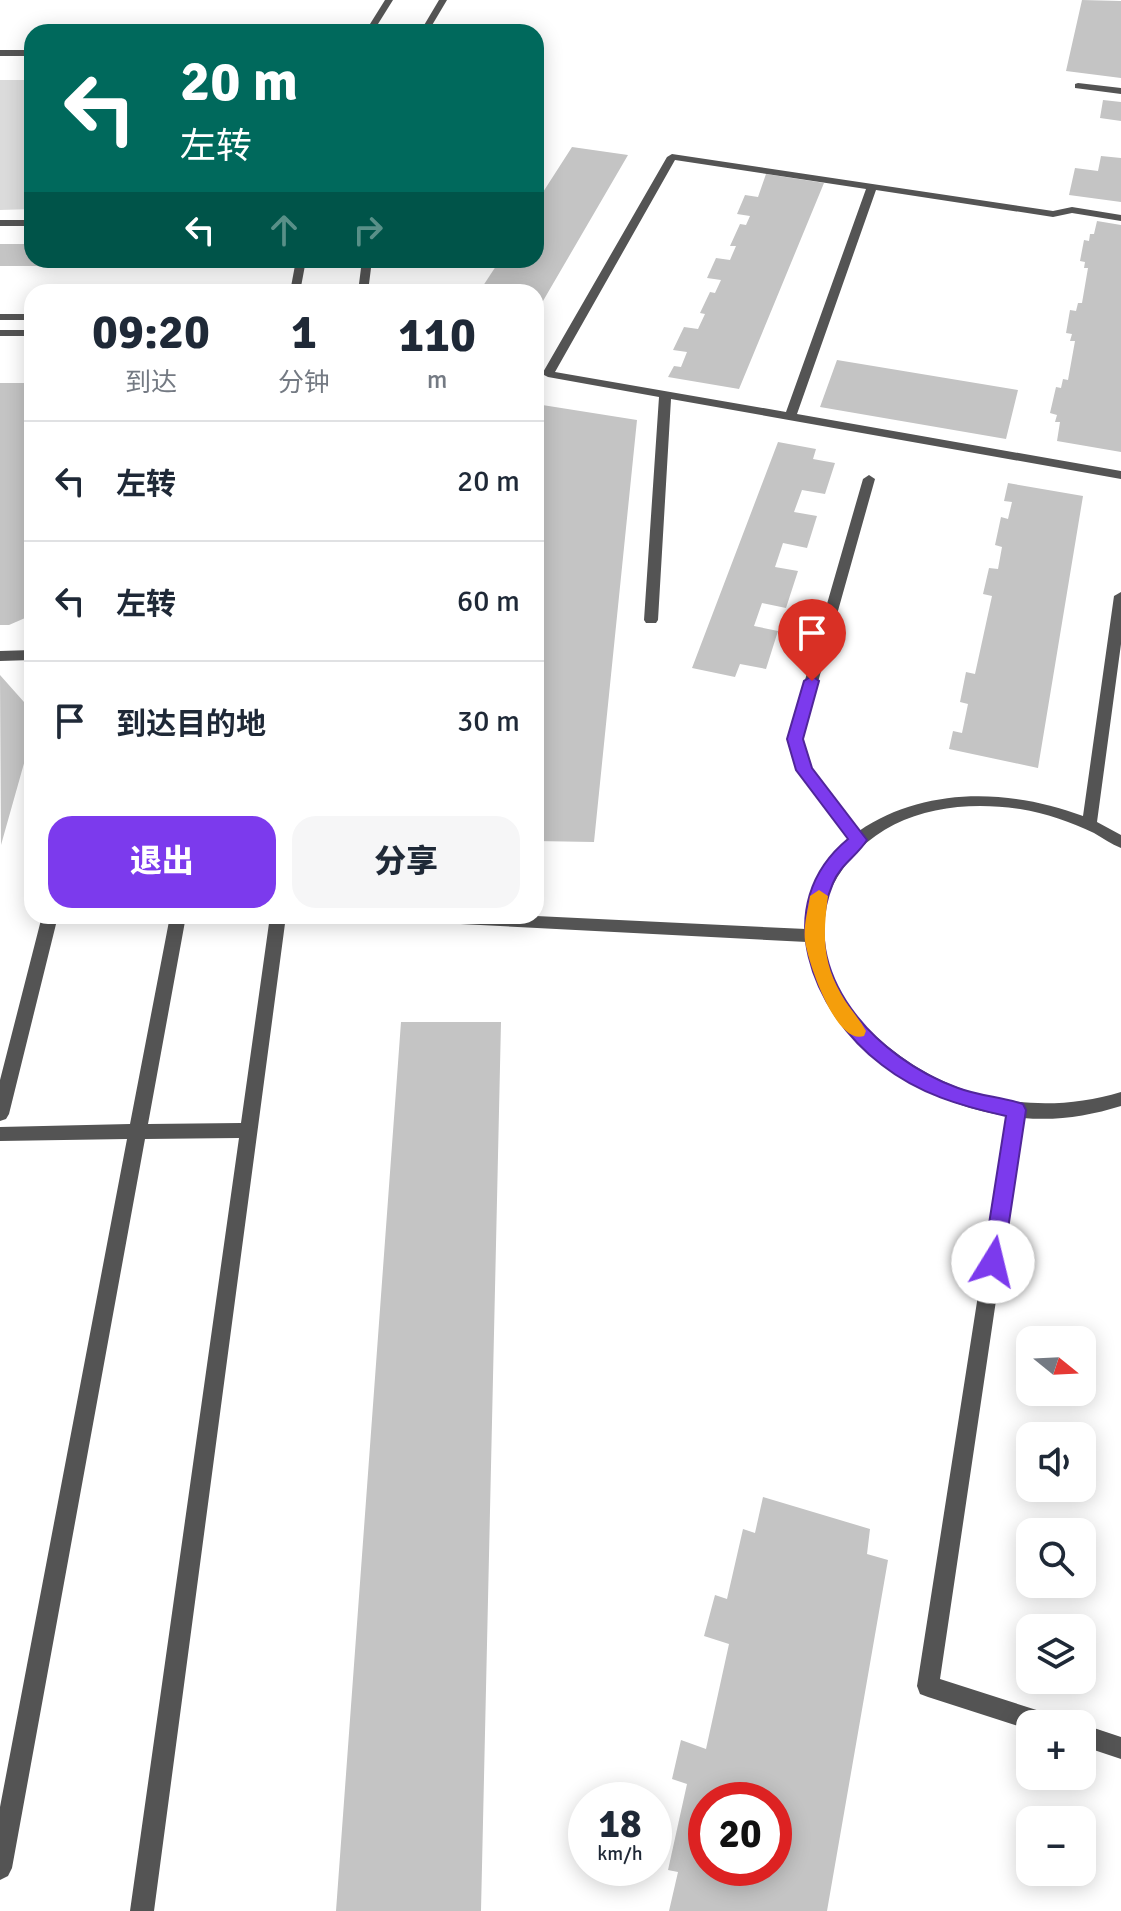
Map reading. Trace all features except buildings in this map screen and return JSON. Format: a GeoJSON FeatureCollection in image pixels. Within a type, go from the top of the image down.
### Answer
{"type":"FeatureCollection","features":[{"type":"Feature","properties":{"kind":"street"},"geometry":{"type":"LineString","coordinates":[[374,24],[389,0]]}},
{"type":"Feature","properties":{"kind":"street"},"geometry":{"type":"LineString","coordinates":[[429,24],[443,0]]}},
{"type":"Feature","properties":{"kind":"street"},"geometry":{"type":"LineString","coordinates":[[0,53],[24,53]]}},
{"type":"Feature","properties":{"kind":"street"},"geometry":{"type":"LineString","coordinates":[[1078,86],[1121,91]]}},
{"type":"Feature","properties":{"kind":"street"},"geometry":{"type":"LineString","coordinates":[[544,371],[672,157],[1053,214],[1072,210],[1121,218]]}},
{"type":"Feature","properties":{"kind":"street"},"geometry":{"type":"LineString","coordinates":[[790,417],[872,187]]}},
{"type":"Feature","properties":{"kind":"street"},"geometry":{"type":"LineString","coordinates":[[0,223],[24,223]]}},
{"type":"Feature","properties":{"kind":"street"},"geometry":{"type":"LineString","coordinates":[[0,317],[24,317]]}},
{"type":"Feature","properties":{"kind":"street"},"geometry":{"type":"LineString","coordinates":[[0,333],[24,333]]}},
{"type":"Feature","properties":{"kind":"street"},"geometry":{"type":"LineString","coordinates":[[544,374],[1121,475]]}},
{"type":"Feature","properties":{"kind":"street"},"geometry":{"type":"LineString","coordinates":[[651,620],[665,395]]}},
{"type":"Feature","properties":{"kind":"street"},"geometry":{"type":"LineString","coordinates":[[858,840],[804,770],[795,739],[869,479]]}},
{"type":"Feature","properties":{"kind":"street"},"geometry":{"type":"LineString","coordinates":[[1089,825],[1121,596]]}},
{"type":"Feature","properties":{"kind":"street"},"geometry":{"type":"LineString","coordinates":[[0,656],[24,655]]}},
{"type":"Feature","properties":{"kind":"street"},"geometry":{"type":"LineString","coordinates":[[1121,842],[1089,825],[1044,809],[1006,802],[967,801],[931,806],[897,816],[844,852],[826,877],[816,906],[813,936],[819,969],[835,1001],[858,1032],[888,1059],[920,1080],[956,1096],[1016,1110],[1072,1111],[1121,1099]]}},
{"type":"Feature","properties":{"kind":"street"},"geometry":{"type":"LineString","coordinates":[[544,922],[813,936]]}},
{"type":"Feature","properties":{"kind":"street"},"geometry":{"type":"LineString","coordinates":[[0,1114],[48,924]]}},
{"type":"Feature","properties":{"kind":"street"},"geometry":{"type":"LineString","coordinates":[[0,1868],[177,924]]}},
{"type":"Feature","properties":{"kind":"street"},"geometry":{"type":"LineString","coordinates":[[142,1911],[277,924]]}},
{"type":"Feature","properties":{"kind":"street"},"geometry":{"type":"LineString","coordinates":[[1016,1110],[928,1686],[1016,1714]]}},
{"type":"Feature","properties":{"kind":"street"},"geometry":{"type":"LineString","coordinates":[[0,1134],[248,1130]]}},
{"type":"Feature","properties":{"kind":"street"},"geometry":{"type":"LineString","coordinates":[[1096,1740],[1121,1748]]}},
{"type":"Feature","properties":{"kind":"shaded area"},"geometry":{"type":"Polygon","coordinates":[[[0,80],[24,80],[24,209],[0,210],[0,80]]]}},
{"type":"Feature","properties":{"kind":"slow traffic"},"geometry":{"type":"LineString","coordinates":[[819,896],[813,936],[819,969],[835,1001],[857,1031]]}},
{"type":"Feature","properties":{"kind":"route"},"geometry":{"type":"LineString","coordinates":[[812,681],[795,739],[804,770],[858,840],[844,852],[826,877],[816,906],[813,936],[819,969],[835,1001],[858,1032],[888,1059],[920,1080],[956,1096],[1016,1110],[993,1262]]}}]}
